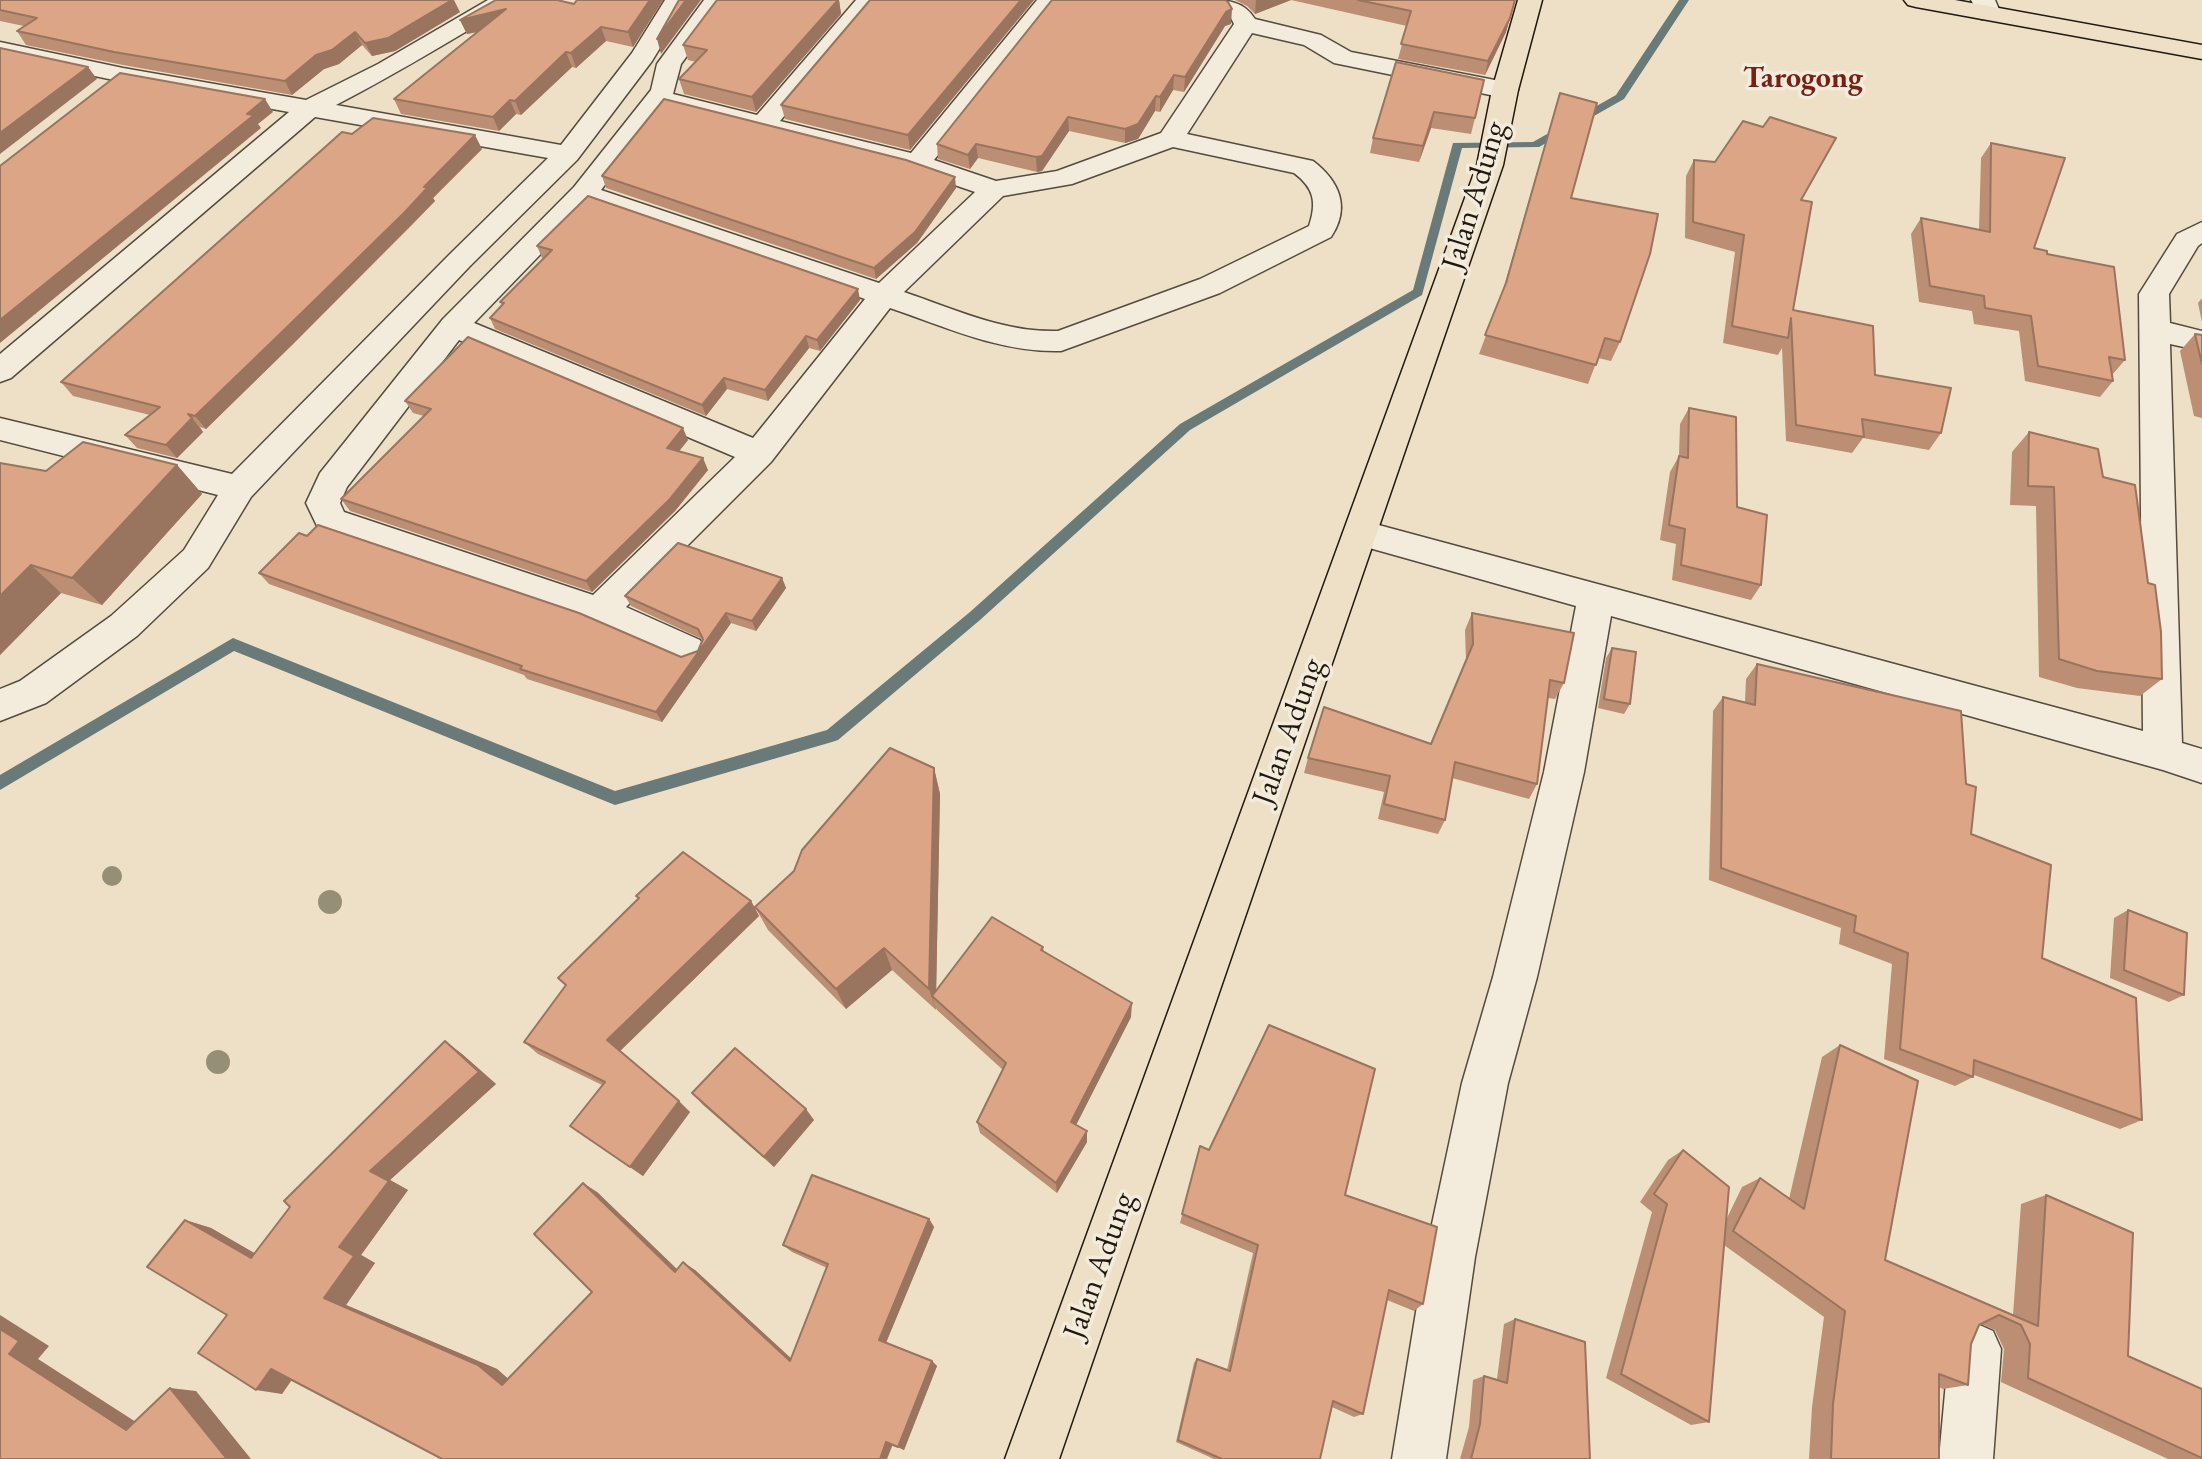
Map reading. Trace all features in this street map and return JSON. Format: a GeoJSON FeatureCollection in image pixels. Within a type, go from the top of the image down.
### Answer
{"type":"FeatureCollection","features":[{"type":"Feature","properties":{"kind":"main road","name":"Jalan Adung"},"geometry":{"type":"LineString","coordinates":[[1031,1459],[1494,150],[1508,80],[1530,0]]}},
{"type":"Feature","properties":{"kind":"main road"},"geometry":{"type":"LineString","coordinates":[[1916,0],[1986,7],[2202,52]]}},
{"type":"Feature","properties":{"kind":"street"},"geometry":{"type":"LineString","coordinates":[[0,705],[33,691],[124,626],[196,559],[239,488],[460,260],[568,154],[643,56],[677,0]]}},
{"type":"Feature","properties":{"kind":"street"},"geometry":{"type":"LineString","coordinates":[[687,650],[599,611],[331,521],[323,503],[332,482],[454,326],[584,193],[663,90],[669,64],[716,0]]}},
{"type":"Feature","properties":{"kind":"street"},"geometry":{"type":"LineString","coordinates":[[917,163],[1049,0]]}},
{"type":"Feature","properties":{"kind":"street"},"geometry":{"type":"LineString","coordinates":[[1215,0],[1239,10],[1246,24],[1312,40],[1343,58],[1508,80]]}},
{"type":"Feature","properties":{"kind":"street"},"geometry":{"type":"LineString","coordinates":[[453,2],[499,4]]}},
{"type":"Feature","properties":{"kind":"street"},"geometry":{"type":"LineString","coordinates":[[836,3],[865,4]]}},
{"type":"Feature","properties":{"kind":"street"},"geometry":{"type":"LineString","coordinates":[[0,371],[310,108],[387,69],[499,4]]}},
{"type":"Feature","properties":{"kind":"street"},"geometry":{"type":"LineString","coordinates":[[764,123],[865,4]]}},
{"type":"Feature","properties":{"kind":"street"},"geometry":{"type":"LineString","coordinates":[[1171,139],[1246,24]]}},
{"type":"Feature","properties":{"kind":"street"},"geometry":{"type":"LineString","coordinates":[[0,49],[123,75],[568,154]]}},
{"type":"Feature","properties":{"kind":"street"},"geometry":{"type":"LineString","coordinates":[[92,98],[123,75]]}},
{"type":"Feature","properties":{"kind":"street"},"geometry":{"type":"LineString","coordinates":[[584,193],[1006,337],[1034,342],[1061,341],[1210,286],[1321,231],[1327,217],[1329,194],[1319,178],[1303,167],[1171,139],[1062,178],[994,189],[917,163],[657,98]]}},
{"type":"Feature","properties":{"kind":"street"},"geometry":{"type":"LineString","coordinates":[[599,611],[760,454],[884,295],[994,189]]}},
{"type":"Feature","properties":{"kind":"street"},"geometry":{"type":"LineString","coordinates":[[2163,753],[2154,294],[2187,240],[2202,231]]}},
{"type":"Feature","properties":{"kind":"street"},"geometry":{"type":"LineString","coordinates":[[454,326],[760,454]]}},
{"type":"Feature","properties":{"kind":"street"},"geometry":{"type":"LineString","coordinates":[[2155,330],[2202,341]]}},
{"type":"Feature","properties":{"kind":"street"},"geometry":{"type":"LineString","coordinates":[[0,429],[239,488]]}},
{"type":"Feature","properties":{"kind":"street"},"geometry":{"type":"LineString","coordinates":[[1360,533],[2163,753],[2202,766]]}},
{"type":"Feature","properties":{"kind":"street"},"geometry":{"type":"LineString","coordinates":[[1419,1459],[1450,1257],[1485,1083],[1515,976],[1564,772],[1596,597]]}},
{"type":"Feature","properties":{"kind":"street"},"geometry":{"type":"LineString","coordinates":[[1966,1459],[1975,1349]]}},
{"type":"Feature","properties":{"kind":"building"},"geometry":{"type":"Polygon","coordinates":[[[0,0],[452,0],[388,38],[365,43],[355,32],[332,50],[316,55],[285,81],[114,52],[17,31],[37,18],[0,10],[0,0]]]}},
{"type":"Feature","properties":{"kind":"building"},"geometry":{"type":"Polygon","coordinates":[[[496,0],[557,0],[574,4],[577,0],[650,0],[628,32],[601,27],[571,53],[566,52],[515,101],[510,100],[493,117],[394,99],[506,9],[460,20],[496,0]]]}},
{"type":"Feature","properties":{"kind":"building"},"geometry":{"type":"Polygon","coordinates":[[[679,0],[686,0],[657,39],[679,0]]]}},
{"type":"Feature","properties":{"kind":"building"},"geometry":{"type":"Polygon","coordinates":[[[717,0],[838,0],[752,97],[679,79],[707,50],[683,45],[717,0]]]}},
{"type":"Feature","properties":{"kind":"building"},"geometry":{"type":"Polygon","coordinates":[[[870,0],[1021,0],[908,135],[781,105],[870,0]]]}},
{"type":"Feature","properties":{"kind":"building"},"geometry":{"type":"Polygon","coordinates":[[[1052,0],[1225,0],[1232,9],[1226,12],[1185,77],[1174,75],[1138,124],[1125,129],[1068,117],[1042,156],[1036,157],[976,144],[968,155],[937,144],[1052,0]]]}},
{"type":"Feature","properties":{"kind":"building"},"geometry":{"type":"Polygon","coordinates":[[[1358,0],[1515,0],[1510,18],[1488,61],[1401,44],[1411,11],[1358,0]]]}},
{"type":"Feature","properties":{"kind":"building"},"geometry":{"type":"Polygon","coordinates":[[[0,48],[88,67],[0,133],[0,48]]]}},
{"type":"Feature","properties":{"kind":"building"},"geometry":{"type":"Polygon","coordinates":[[[1396,62],[1484,80],[1475,118],[1434,112],[1423,146],[1373,138],[1396,62]]]}},
{"type":"Feature","properties":{"kind":"building"},"geometry":{"type":"Polygon","coordinates":[[[120,73],[265,99],[247,114],[254,115],[0,320],[0,166],[120,73]]]}},
{"type":"Feature","properties":{"kind":"building"},"geometry":{"type":"Polygon","coordinates":[[[1560,93],[1597,103],[1571,198],[1658,214],[1650,254],[1620,342],[1605,338],[1596,365],[1485,335],[1506,283],[1560,93]]]}},
{"type":"Feature","properties":{"kind":"building"},"geometry":{"type":"Polygon","coordinates":[[[664,99],[906,160],[955,177],[915,232],[874,268],[602,176],[664,99]]]}},
{"type":"Feature","properties":{"kind":"building"},"geometry":{"type":"Polygon","coordinates":[[[1770,117],[1836,138],[1801,200],[1812,202],[1793,310],[1873,326],[1875,375],[1951,388],[1941,433],[1862,419],[1864,437],[1796,425],[1791,318],[1788,338],[1732,326],[1744,235],[1693,222],[1694,160],[1715,162],[1743,121],[1763,127],[1770,117]]]}},
{"type":"Feature","properties":{"kind":"building"},"geometry":{"type":"Polygon","coordinates":[[[373,118],[475,135],[424,187],[428,187],[405,212],[282,332],[195,416],[188,414],[192,418],[166,445],[125,435],[160,407],[61,382],[342,132],[352,134],[373,118]]]}},
{"type":"Feature","properties":{"kind":"building"},"geometry":{"type":"Polygon","coordinates":[[[1991,143],[2065,158],[2034,248],[2047,251],[2047,254],[2114,267],[2125,360],[2109,357],[2113,381],[2038,366],[2031,316],[1985,308],[1984,296],[1930,286],[1921,218],[1990,232],[1991,143]]]}},
{"type":"Feature","properties":{"kind":"building"},"geometry":{"type":"Polygon","coordinates":[[[588,196],[858,289],[817,340],[806,336],[765,390],[724,378],[702,405],[490,318],[504,303],[500,302],[552,250],[537,246],[588,196]]]}},
{"type":"Feature","properties":{"kind":"building"},"geometry":{"type":"Polygon","coordinates":[[[2195,334],[2202,335],[2202,364],[2195,334]]]}},
{"type":"Feature","properties":{"kind":"building"},"geometry":{"type":"Polygon","coordinates":[[[468,337],[683,428],[667,448],[703,458],[670,499],[586,581],[341,499],[431,409],[405,401],[468,337]]]}},
{"type":"Feature","properties":{"kind":"building"},"geometry":{"type":"Polygon","coordinates":[[[1689,408],[1736,417],[1737,507],[1767,515],[1761,585],[1681,565],[1685,529],[1669,525],[1679,456],[1688,458],[1689,408]]]}},
{"type":"Feature","properties":{"kind":"building"},"geometry":{"type":"Polygon","coordinates":[[[2029,432],[2098,449],[2103,477],[2135,485],[2148,583],[2155,585],[2161,632],[2162,679],[2097,671],[2059,659],[2054,487],[2028,486],[2029,432]]]}},
{"type":"Feature","properties":{"kind":"building"},"geometry":{"type":"Polygon","coordinates":[[[83,442],[177,465],[72,578],[31,565],[0,596],[0,463],[46,471],[83,442]]]}},
{"type":"Feature","properties":{"kind":"building"},"geometry":{"type":"Polygon","coordinates":[[[318,525],[579,613],[681,657],[698,651],[703,639],[698,629],[625,596],[678,543],[782,578],[752,621],[726,613],[656,712],[520,669],[522,666],[259,573],[299,533],[307,536],[318,525]]]}},
{"type":"Feature","properties":{"kind":"building"},"geometry":{"type":"Polygon","coordinates":[[[1472,613],[1574,633],[1564,683],[1550,680],[1537,784],[1455,762],[1445,820],[1384,804],[1390,776],[1308,758],[1324,707],[1431,744],[1473,644],[1472,613]]]}},
{"type":"Feature","properties":{"kind":"building"},"geometry":{"type":"Polygon","coordinates":[[[1612,648],[1636,652],[1630,704],[1604,699],[1612,648]]]}},
{"type":"Feature","properties":{"kind":"building"},"geometry":{"type":"Polygon","coordinates":[[[1757,664],[1961,711],[1966,784],[1976,787],[1971,834],[2051,865],[2042,958],[2136,998],[2142,1120],[1974,1060],[1973,1077],[1900,1049],[1908,953],[1854,932],[1856,916],[1721,868],[1723,697],[1755,705],[1757,664]]]}},
{"type":"Feature","properties":{"kind":"building"},"geometry":{"type":"Polygon","coordinates":[[[890,748],[934,768],[929,989],[884,948],[836,989],[755,907],[794,871],[802,850],[890,748]]]}},
{"type":"Feature","properties":{"kind":"building"},"geometry":{"type":"Polygon","coordinates":[[[683,852],[751,901],[607,1040],[679,1101],[630,1167],[570,1126],[605,1082],[524,1042],[566,985],[558,978],[639,898],[636,896],[683,852]]]}},
{"type":"Feature","properties":{"kind":"building"},"geometry":{"type":"Polygon","coordinates":[[[2128,910],[2187,933],[2184,995],[2124,970],[2128,910]]]}},
{"type":"Feature","properties":{"kind":"building"},"geometry":{"type":"Polygon","coordinates":[[[992,917],[1043,947],[1041,950],[1132,1003],[1071,1122],[1087,1131],[1056,1183],[977,1122],[1006,1063],[932,996],[992,917]]]}},
{"type":"Feature","properties":{"kind":"building"},"geometry":{"type":"Polygon","coordinates":[[[1269,1025],[1375,1069],[1345,1195],[1437,1227],[1423,1304],[1389,1290],[1363,1414],[1333,1401],[1320,1459],[1222,1459],[1178,1440],[1197,1359],[1230,1371],[1258,1245],[1182,1214],[1200,1146],[1209,1150],[1269,1025]]]}},
{"type":"Feature","properties":{"kind":"building"},"geometry":{"type":"Polygon","coordinates":[[[445,1041],[479,1072],[370,1171],[389,1181],[339,1247],[354,1256],[324,1298],[478,1365],[502,1385],[592,1292],[534,1234],[583,1183],[675,1272],[683,1262],[790,1361],[828,1264],[783,1245],[812,1175],[929,1219],[879,1340],[932,1361],[898,1447],[886,1442],[880,1459],[442,1459],[271,1369],[256,1390],[198,1353],[227,1315],[147,1267],[185,1220],[251,1258],[290,1207],[284,1201],[445,1041]]]}},
{"type":"Feature","properties":{"kind":"building"},"geometry":{"type":"Polygon","coordinates":[[[1840,1045],[1918,1081],[1885,1260],[2038,1326],[2046,1195],[2133,1233],[2128,1356],[2202,1389],[2202,1458],[2028,1378],[2030,1344],[2021,1325],[1999,1315],[1979,1325],[1971,1344],[1968,1385],[1939,1374],[1939,1459],[1831,1459],[1833,1404],[1845,1311],[1733,1231],[1760,1178],[1804,1209],[1840,1045]]]}},
{"type":"Feature","properties":{"kind":"building"},"geometry":{"type":"Polygon","coordinates":[[[735,1048],[806,1109],[764,1157],[692,1093],[735,1048]]]}},
{"type":"Feature","properties":{"kind":"building"},"geometry":{"type":"Polygon","coordinates":[[[1683,1150],[1729,1187],[1709,1422],[1621,1374],[1667,1204],[1654,1194],[1683,1150]]]}},
{"type":"Feature","properties":{"kind":"building"},"geometry":{"type":"Polygon","coordinates":[[[1515,1319],[1585,1342],[1590,1459],[1471,1459],[1480,1424],[1484,1376],[1507,1383],[1515,1319]]]}},
{"type":"Feature","properties":{"kind":"building"},"geometry":{"type":"Polygon","coordinates":[[[0,1329],[19,1341],[9,1354],[126,1430],[170,1388],[227,1459],[0,1459],[0,1329]]]}},
{"type":"Feature","properties":{"kind":"waterway"},"geometry":{"type":"LineString","coordinates":[[0,783],[233,644],[615,798],[832,735],[975,616],[1185,427],[1418,292],[1457,145],[1535,145],[1620,97],[1684,0]]}},
{"type":"Feature","properties":{"kind":"district","name":"Tarogong"},"geometry":{"type":"Point","coordinates":[1803,79]}}]}
